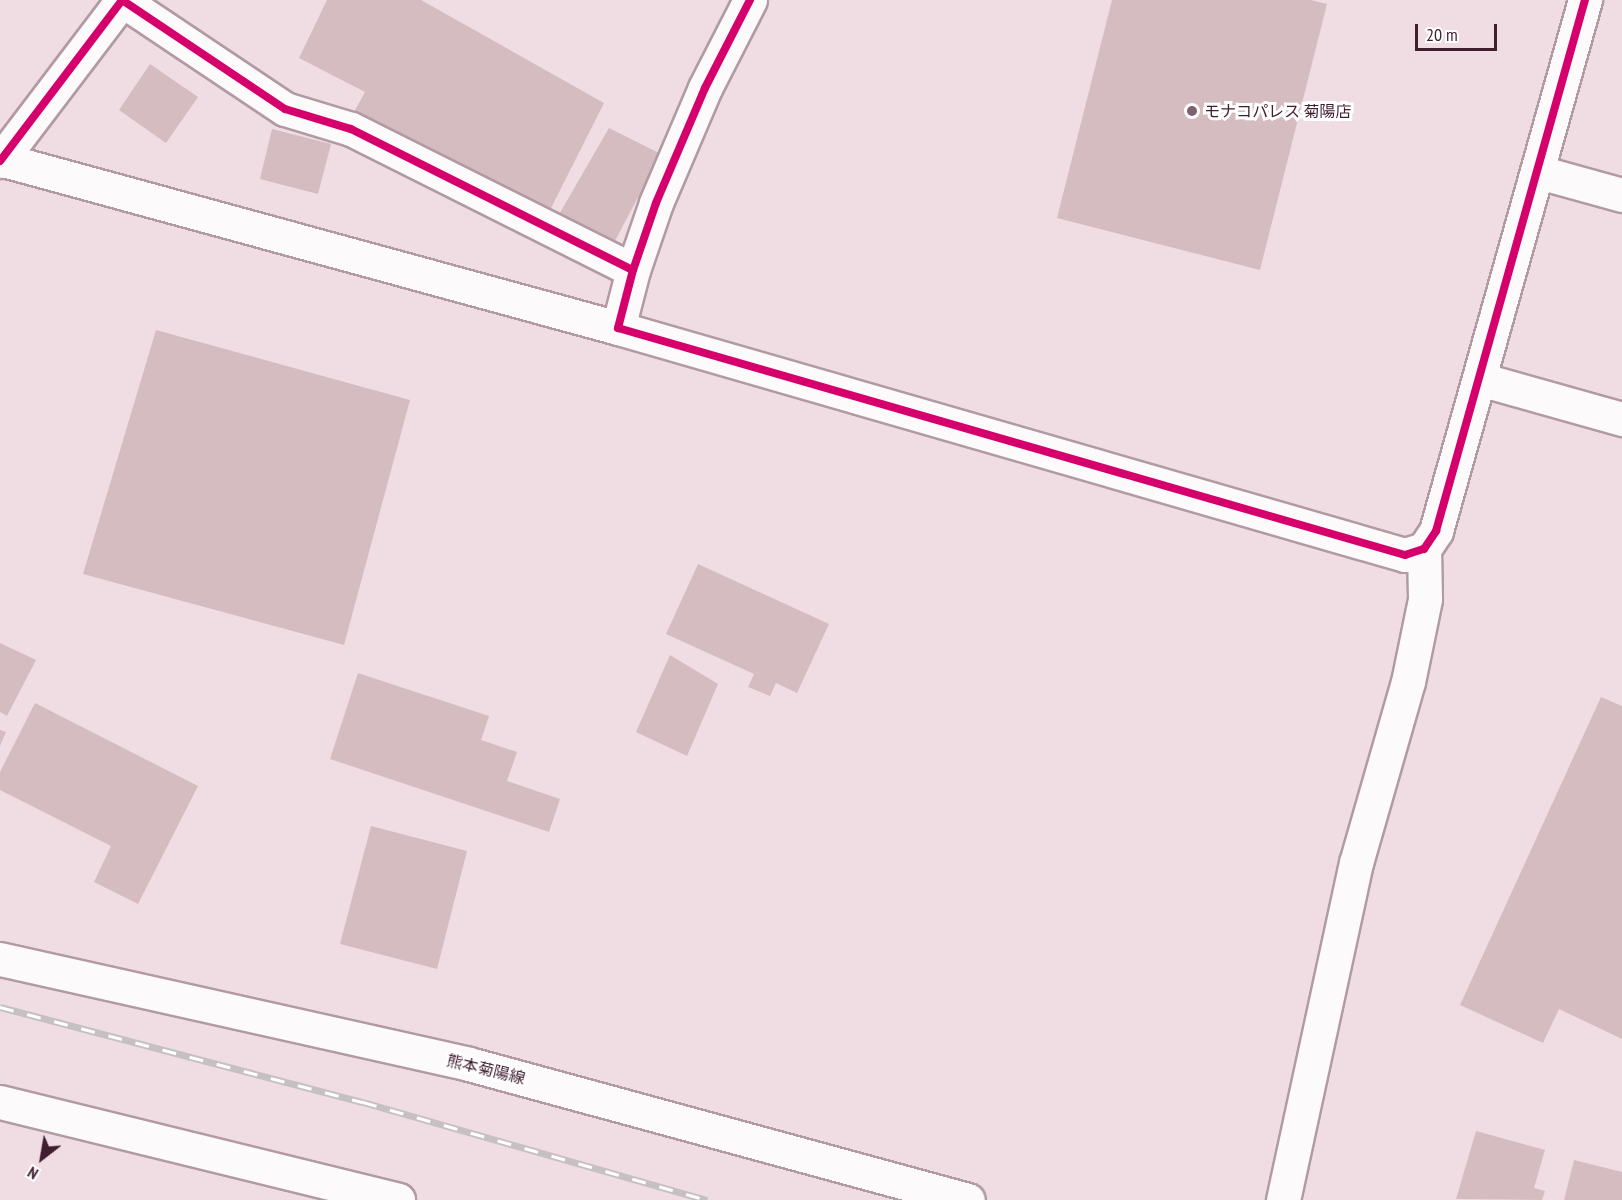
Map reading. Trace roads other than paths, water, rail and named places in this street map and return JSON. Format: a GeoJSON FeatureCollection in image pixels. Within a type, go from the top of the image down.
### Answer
{"type":"FeatureCollection","features":[{"type":"Feature","properties":{"kind":"street"},"geometry":{"type":"LineString","coordinates":[[633,270],[351,129],[285,109],[122,0],[0,160],[618,328],[1405,555],[1424,549]]}},
{"type":"Feature","properties":{"kind":"street"},"geometry":{"type":"LineString","coordinates":[[618,328],[633,270],[705,88],[750,0]]}},
{"type":"Feature","properties":{"kind":"street"},"geometry":{"type":"LineString","coordinates":[[1283,1200],[1356,863],[1408,682],[1425,599],[1424,549],[1436,531],[1586,0]]}},
{"type":"Feature","properties":{"kind":"street"},"geometry":{"type":"LineString","coordinates":[[1539,172],[1622,195]]}},
{"type":"Feature","properties":{"kind":"street"},"geometry":{"type":"LineString","coordinates":[[1480,379],[1622,419]]}},
{"type":"Feature","properties":{"kind":"street","name":"熊本菊陽線"},"geometry":{"type":"LineString","coordinates":[[0,959],[469,1064],[968,1200]]}},
{"type":"Feature","properties":{"kind":"street"},"geometry":{"type":"LineString","coordinates":[[0,1102],[398,1200]]}},
{"type":"Feature","properties":{"kind":"railway"},"geometry":{"type":"LineString","coordinates":[[0,1007],[363,1102],[707,1200]]}},
{"type":"Feature","properties":{"kind":"place","name":"モナコパレス 菊陽店"},"geometry":{"type":"Point","coordinates":[1192,111]}}]}
